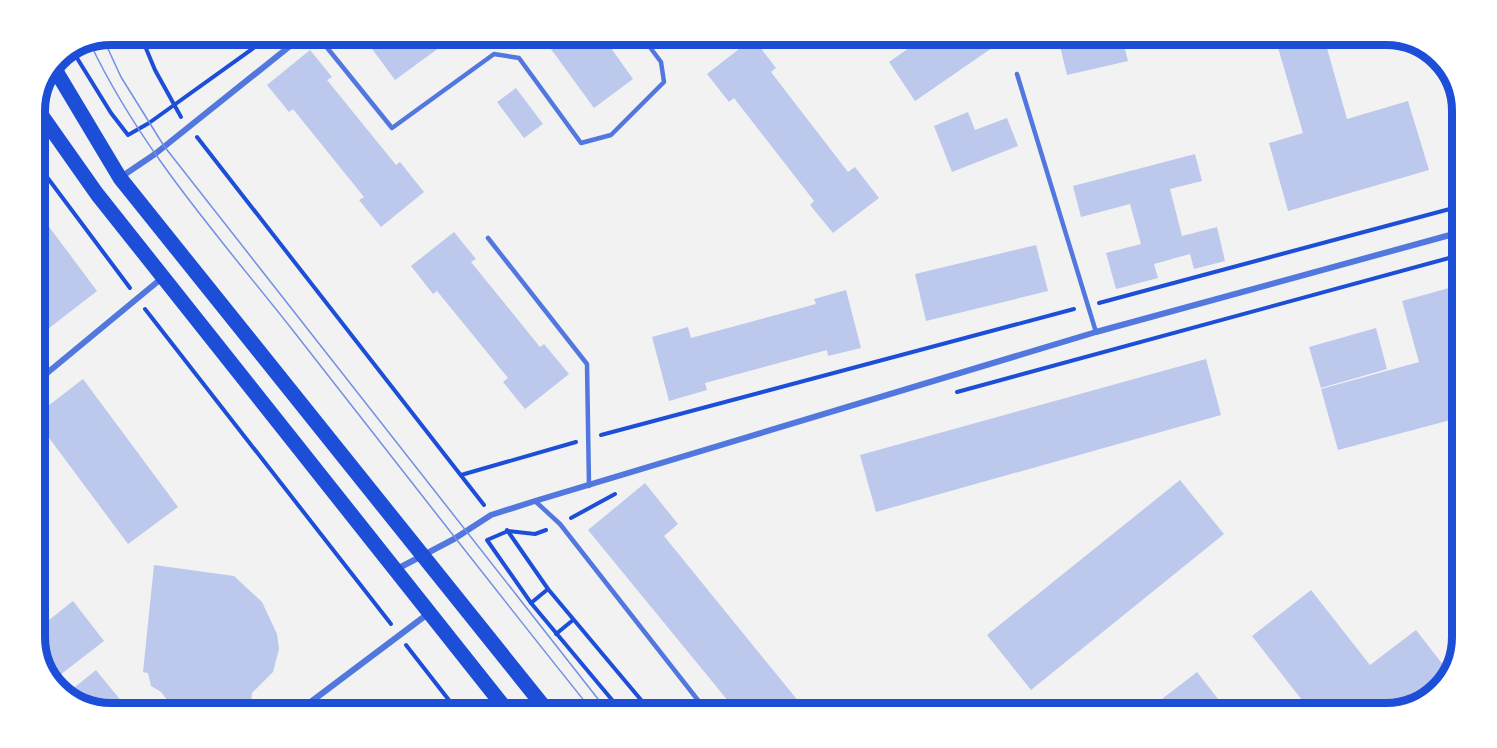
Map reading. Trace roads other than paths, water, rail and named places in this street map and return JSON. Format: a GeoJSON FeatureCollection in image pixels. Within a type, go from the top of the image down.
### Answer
{"type":"FeatureCollection","features":[{"type":"Feature","properties":{"kind":"main road"},"geometry":{"type":"LineString","coordinates":[[57,73],[120,178],[540,703]]}},
{"type":"Feature","properties":{"kind":"main road"},"geometry":{"type":"LineString","coordinates":[[45,120],[97,194],[500,703]]}},
{"type":"Feature","properties":{"kind":"street"},"geometry":{"type":"LineString","coordinates":[[120,178],[155,154],[188,125],[291,45]]}},
{"type":"Feature","properties":{"kind":"street"},"geometry":{"type":"LineString","coordinates":[[393,570],[491,515],[534,501],[1096,332],[1452,234]]}},
{"type":"Feature","properties":{"kind":"street"},"geometry":{"type":"LineString","coordinates":[[45,375],[163,278]]}},
{"type":"Feature","properties":{"kind":"street"},"geometry":{"type":"LineString","coordinates":[[310,703],[429,613]]}},
{"type":"Feature","properties":{"kind":"lane"},"geometry":{"type":"LineString","coordinates":[[325,45],[392,128],[495,54],[519,58],[580,143],[611,135],[664,82],[661,62],[648,45]]}},
{"type":"Feature","properties":{"kind":"lane"},"geometry":{"type":"LineString","coordinates":[[1017,74],[1096,332]]}},
{"type":"Feature","properties":{"kind":"lane"},"geometry":{"type":"LineString","coordinates":[[488,238],[587,364],[586,439],[589,486]]}},
{"type":"Feature","properties":{"kind":"lane"},"geometry":{"type":"LineString","coordinates":[[534,501],[560,524],[699,703]]}},
{"type":"Feature","properties":{"kind":"tram line"},"geometry":{"type":"LineString","coordinates":[[106,45],[121,77],[164,146],[601,703]]}},
{"type":"Feature","properties":{"kind":"tram line"},"geometry":{"type":"LineString","coordinates":[[92,48],[132,119],[182,191],[586,703]]}}]}
